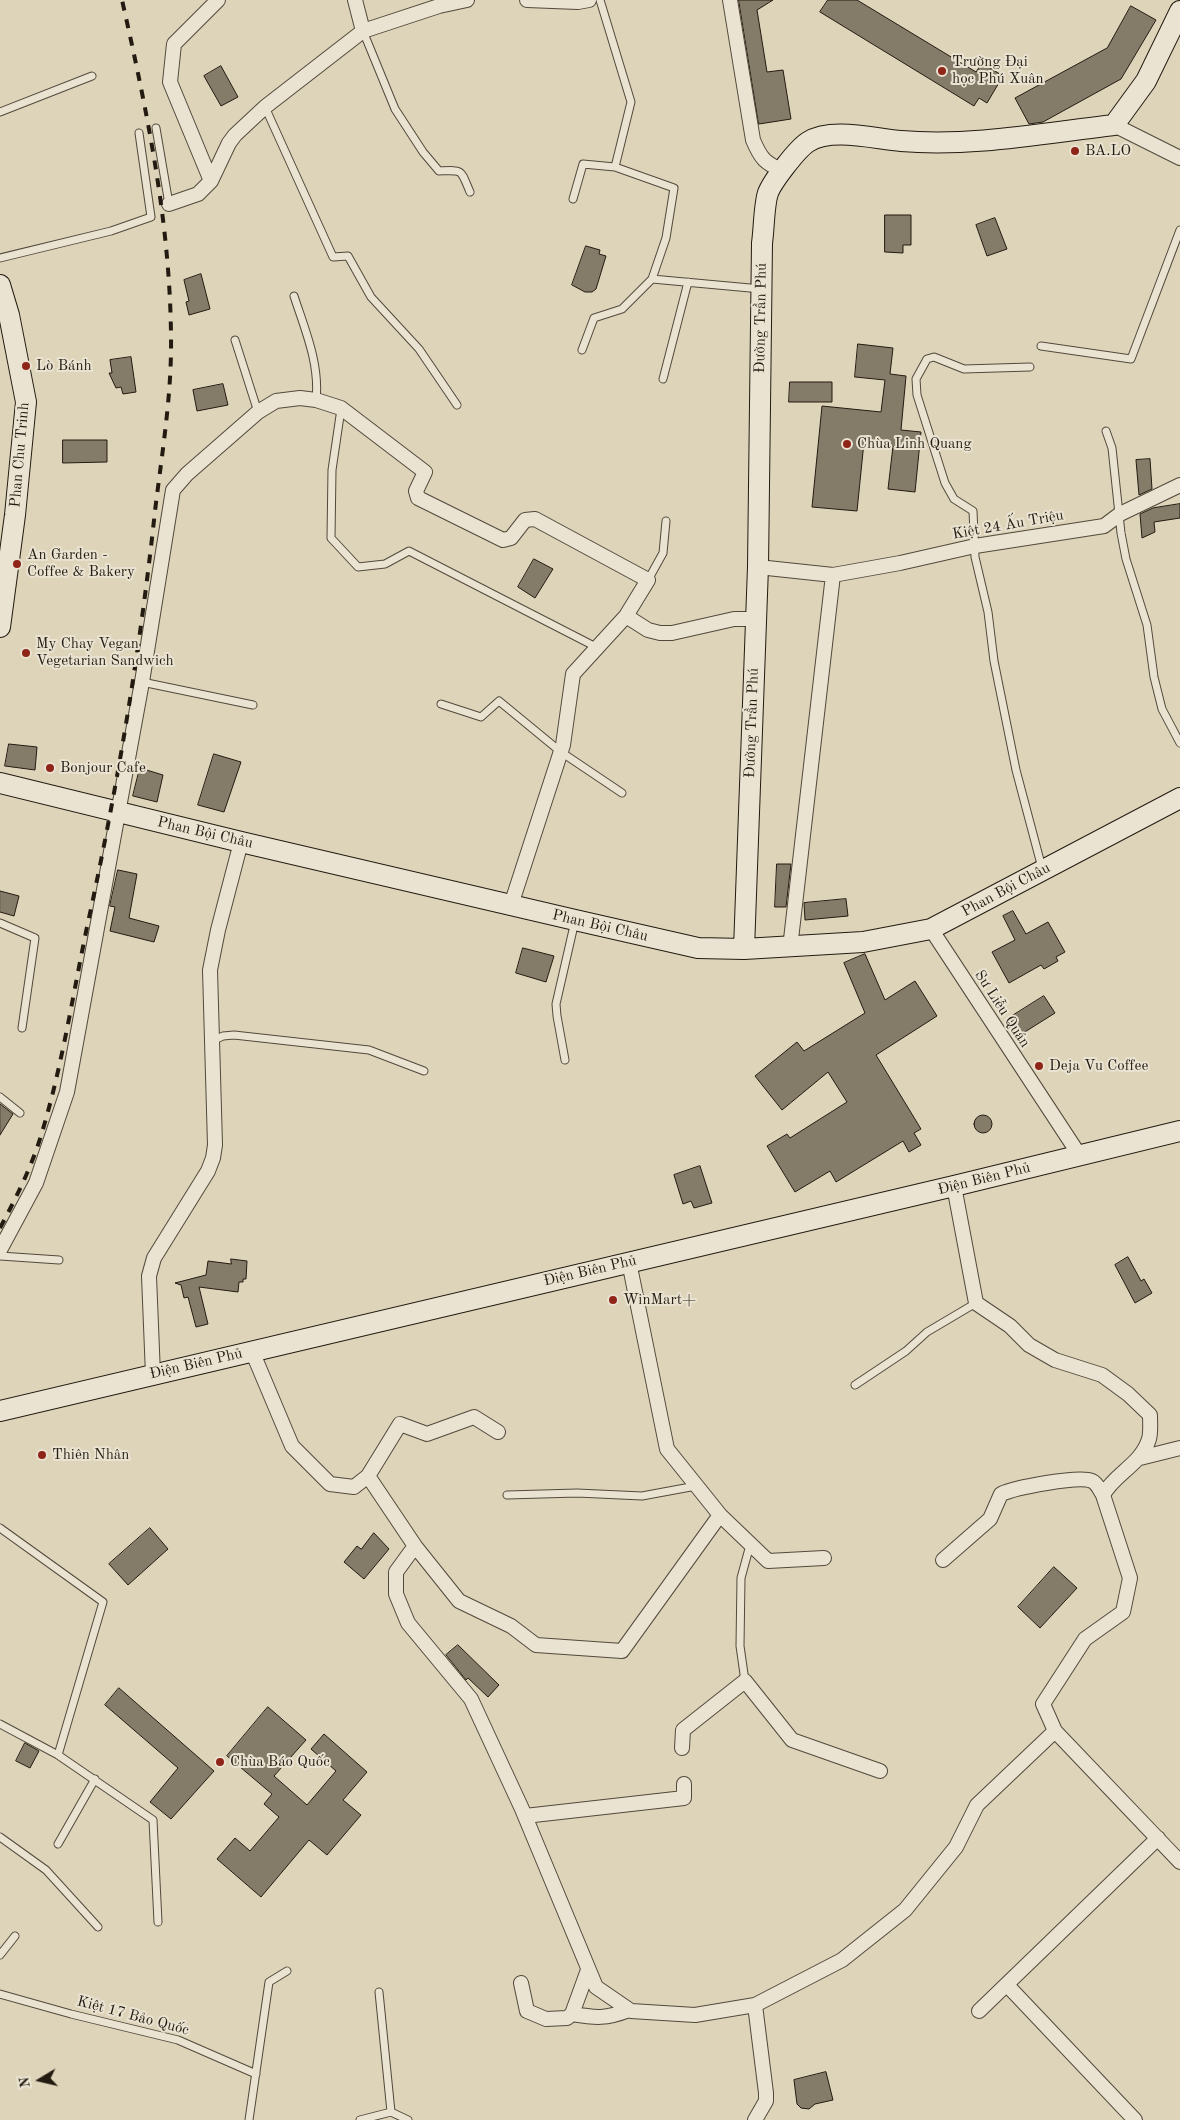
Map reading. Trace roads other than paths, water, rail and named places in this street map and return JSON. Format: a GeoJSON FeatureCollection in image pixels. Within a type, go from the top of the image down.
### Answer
{"type":"FeatureCollection","features":[{"type":"Feature","properties":{"kind":"street"},"geometry":{"type":"LineString","coordinates":[[211,181],[170,82],[174,44],[218,0]]}},
{"type":"Feature","properties":{"kind":"street"},"geometry":{"type":"LineString","coordinates":[[355,0],[363,32]]}},
{"type":"Feature","properties":{"kind":"street"},"geometry":{"type":"LineString","coordinates":[[169,204],[198,194],[211,181],[229,143],[265,107],[363,32],[439,6],[467,0]]}},
{"type":"Feature","properties":{"kind":"street"},"geometry":{"type":"LineString","coordinates":[[527,0],[578,2],[589,0]]}},
{"type":"Feature","properties":{"kind":"street"},"geometry":{"type":"LineString","coordinates":[[730,0],[754,140],[760,156],[770,165],[783,171]]}},
{"type":"Feature","properties":{"kind":"street"},"geometry":{"type":"LineString","coordinates":[[1180,11],[1146,82],[1114,126],[1180,158]]}},
{"type":"Feature","properties":{"kind":"street","name":"Đường Trần Phú"},"geometry":{"type":"LineString","coordinates":[[744,949],[758,566],[762,243],[768,194],[794,156],[808,142],[822,136],[842,134],[917,142],[967,142],[1114,126]]}},
{"type":"Feature","properties":{"kind":"street","name":"Phan Chu Trinh"},"geometry":{"type":"LineString","coordinates":[[0,285],[9,315],[26,402],[15,515],[0,627]]}},
{"type":"Feature","properties":{"kind":"street"},"geometry":{"type":"LineString","coordinates":[[0,1250],[36,1183],[67,1092],[142,682],[172,490],[187,474],[258,412],[276,401],[300,398],[316,400],[341,408],[425,472],[416,491],[418,498],[503,540],[510,538],[525,520],[534,519],[648,580],[626,616],[573,674],[561,752],[511,905]]}},
{"type":"Feature","properties":{"kind":"street","name":"Kiệt 24 Ấu Triệu"},"geometry":{"type":"LineString","coordinates":[[758,566],[833,575],[900,563],[974,546],[1104,526],[1120,514],[1180,485]]}},
{"type":"Feature","properties":{"kind":"street"},"geometry":{"type":"LineString","coordinates":[[790,948],[833,575]]}},
{"type":"Feature","properties":{"kind":"street"},"geometry":{"type":"LineString","coordinates":[[626,616],[648,630],[660,633],[672,633],[734,619],[756,619]]}},
{"type":"Feature","properties":{"kind":"street","name":"Phan Bội Châu"},"geometry":{"type":"LineString","coordinates":[[0,783],[241,842],[698,948],[744,949],[790,948],[863,942],[931,929],[1180,798]]}},
{"type":"Feature","properties":{"kind":"street"},"geometry":{"type":"LineString","coordinates":[[153,1375],[150,1267],[208,1171],[213,1158],[215,1145],[210,970],[241,842]]}},
{"type":"Feature","properties":{"kind":"street","name":"Sư Liễu Quán"},"geometry":{"type":"LineString","coordinates":[[931,929],[1080,1156]]}},
{"type":"Feature","properties":{"kind":"street","name":"Điện Biên Phủ"},"geometry":{"type":"LineString","coordinates":[[0,1411],[1180,1131]]}},
{"type":"Feature","properties":{"kind":"street"},"geometry":{"type":"LineString","coordinates":[[954,1186],[976,1303],[1010,1326],[1029,1345],[1055,1360],[1102,1374],[1128,1394],[1150,1415],[1150,1438],[1140,1458],[1109,1485],[1104,1495]]}},
{"type":"Feature","properties":{"kind":"street"},"geometry":{"type":"LineString","coordinates":[[629,1262],[667,1449],[720,1515],[768,1561],[824,1558]]}},
{"type":"Feature","properties":{"kind":"street"},"geometry":{"type":"LineString","coordinates":[[252,1351],[292,1446],[330,1484],[354,1487],[368,1476],[400,1424],[427,1434],[474,1417],[498,1432]]}},
{"type":"Feature","properties":{"kind":"street"},"geometry":{"type":"LineString","coordinates":[[1140,1458],[1180,1448]]}},
{"type":"Feature","properties":{"kind":"street"},"geometry":{"type":"LineString","coordinates":[[368,1476],[415,1546],[459,1601],[511,1626],[536,1645],[622,1650],[720,1515]]}},
{"type":"Feature","properties":{"kind":"street"},"geometry":{"type":"LineString","coordinates":[[943,1560],[990,1519],[1001,1494],[1011,1490],[1075,1479],[1088,1479],[1095,1482],[1104,1495],[1130,1578],[1123,1612],[1085,1639],[1044,1704],[1056,1731],[1180,1862]]}},
{"type":"Feature","properties":{"kind":"street"},"geometry":{"type":"LineString","coordinates":[[415,1546],[396,1572],[396,1594],[408,1623],[471,1699],[525,1816],[596,1987],[629,2010]]}},
{"type":"Feature","properties":{"kind":"street"},"geometry":{"type":"LineString","coordinates":[[682,1748],[683,1730],[746,1680],[792,1740],[880,1771]]}},
{"type":"Feature","properties":{"kind":"street"},"geometry":{"type":"LineString","coordinates":[[572,2014],[597,2018],[616,2015],[629,2010],[695,2015],[755,2005],[842,1960],[905,1910],[956,1848],[977,1805],[1056,1731]]}},
{"type":"Feature","properties":{"kind":"street"},"geometry":{"type":"LineString","coordinates":[[525,1816],[684,1798],[684,1784]]}},
{"type":"Feature","properties":{"kind":"street"},"geometry":{"type":"LineString","coordinates":[[979,2010],[1158,1838]]}},
{"type":"Feature","properties":{"kind":"street"},"geometry":{"type":"LineString","coordinates":[[521,1983],[527,2011],[546,2019],[567,2018],[572,2014],[588,1970]]}},
{"type":"Feature","properties":{"kind":"street"},"geometry":{"type":"LineString","coordinates":[[1007,1985],[1135,2120]]}},
{"type":"Feature","properties":{"kind":"street"},"geometry":{"type":"LineString","coordinates":[[755,2005],[766,2094],[766,2101],[755,2120]]}},
{"type":"Feature","properties":{"kind":"lane"},"geometry":{"type":"LineString","coordinates":[[600,0],[631,102],[614,167]]}},
{"type":"Feature","properties":{"kind":"lane"},"geometry":{"type":"LineString","coordinates":[[363,32],[395,109],[422,152],[439,171],[457,170],[461,172],[470,192]]}},
{"type":"Feature","properties":{"kind":"lane"},"geometry":{"type":"LineString","coordinates":[[0,112],[92,76]]}},
{"type":"Feature","properties":{"kind":"lane"},"geometry":{"type":"LineString","coordinates":[[265,107],[333,257],[348,256],[371,297],[419,349],[457,405]]}},
{"type":"Feature","properties":{"kind":"lane"},"geometry":{"type":"LineString","coordinates":[[156,128],[169,204]]}},
{"type":"Feature","properties":{"kind":"lane"},"geometry":{"type":"LineString","coordinates":[[0,258],[111,231],[151,217],[139,133]]}},
{"type":"Feature","properties":{"kind":"lane"},"geometry":{"type":"LineString","coordinates":[[573,199],[583,164],[614,167],[674,188],[666,238],[652,279],[622,310],[594,318],[582,350]]}},
{"type":"Feature","properties":{"kind":"lane"},"geometry":{"type":"LineString","coordinates":[[1041,346],[1131,359],[1180,230]]}},
{"type":"Feature","properties":{"kind":"lane"},"geometry":{"type":"LineString","coordinates":[[652,279],[762,289]]}},
{"type":"Feature","properties":{"kind":"lane"},"geometry":{"type":"LineString","coordinates":[[663,379],[688,282]]}},
{"type":"Feature","properties":{"kind":"lane"},"geometry":{"type":"LineString","coordinates":[[294,296],[312,350],[318,383],[316,400]]}},
{"type":"Feature","properties":{"kind":"lane"},"geometry":{"type":"LineString","coordinates":[[235,340],[258,412]]}},
{"type":"Feature","properties":{"kind":"lane"},"geometry":{"type":"LineString","coordinates":[[1030,367],[964,369],[934,357],[927,358],[916,379],[917,395],[945,483],[954,499],[972,511],[975,557],[988,612],[994,661],[1011,743],[1042,871]]}},
{"type":"Feature","properties":{"kind":"lane"},"geometry":{"type":"LineString","coordinates":[[341,408],[332,470],[331,538],[358,568],[384,564],[408,551],[598,648]]}},
{"type":"Feature","properties":{"kind":"lane"},"geometry":{"type":"LineString","coordinates":[[1106,431],[1112,448],[1126,559],[1147,625],[1154,677],[1162,709],[1180,743]]}},
{"type":"Feature","properties":{"kind":"lane"},"geometry":{"type":"LineString","coordinates":[[648,580],[663,553],[666,521]]}},
{"type":"Feature","properties":{"kind":"lane"},"geometry":{"type":"LineString","coordinates":[[142,682],[253,705]]}},
{"type":"Feature","properties":{"kind":"lane"},"geometry":{"type":"LineString","coordinates":[[441,704],[481,717],[499,701],[561,752],[622,793]]}},
{"type":"Feature","properties":{"kind":"lane"},"geometry":{"type":"LineString","coordinates":[[565,1060],[556,1016],[556,1004],[575,920]]}},
{"type":"Feature","properties":{"kind":"lane"},"geometry":{"type":"LineString","coordinates":[[0,923],[35,938],[22,1028]]}},
{"type":"Feature","properties":{"kind":"lane"},"geometry":{"type":"LineString","coordinates":[[212,1042],[223,1036],[234,1035],[369,1050],[424,1071]]}},
{"type":"Feature","properties":{"kind":"lane"},"geometry":{"type":"LineString","coordinates":[[0,1097],[20,1113]]}},
{"type":"Feature","properties":{"kind":"lane"},"geometry":{"type":"LineString","coordinates":[[0,1256],[59,1260]]}},
{"type":"Feature","properties":{"kind":"lane"},"geometry":{"type":"LineString","coordinates":[[856,1385],[906,1351],[927,1332],[976,1303]]}},
{"type":"Feature","properties":{"kind":"lane"},"geometry":{"type":"LineString","coordinates":[[506,1495],[577,1493],[642,1496],[696,1486]]}},
{"type":"Feature","properties":{"kind":"lane"},"geometry":{"type":"LineString","coordinates":[[0,1528],[103,1602],[58,1755]]}},
{"type":"Feature","properties":{"kind":"lane"},"geometry":{"type":"LineString","coordinates":[[746,1680],[740,1646],[742,1578],[750,1544]]}},
{"type":"Feature","properties":{"kind":"lane"},"geometry":{"type":"LineString","coordinates":[[0,1724],[58,1755],[153,1820],[158,1922]]}},
{"type":"Feature","properties":{"kind":"lane"},"geometry":{"type":"LineString","coordinates":[[58,1844],[95,1779]]}},
{"type":"Feature","properties":{"kind":"lane"},"geometry":{"type":"LineString","coordinates":[[0,1838],[46,1870],[98,1927]]}},
{"type":"Feature","properties":{"kind":"lane"},"geometry":{"type":"LineString","coordinates":[[0,1955],[15,1936]]}},
{"type":"Feature","properties":{"kind":"lane"},"geometry":{"type":"LineString","coordinates":[[249,2120],[269,1982],[287,1971]]}},
{"type":"Feature","properties":{"kind":"lane"},"geometry":{"type":"LineString","coordinates":[[379,1992],[391,2112]]}},
{"type":"Feature","properties":{"kind":"lane","name":"Kiệt 17 Bảo Quốc"},"geometry":{"type":"LineString","coordinates":[[0,1994],[71,2014],[178,2040],[256,2074]]}},
{"type":"Feature","properties":{"kind":"lane"},"geometry":{"type":"LineString","coordinates":[[360,2120],[391,2112],[408,2120]]}},
{"type":"Feature","properties":{"kind":"railway"},"geometry":{"type":"LineString","coordinates":[[0,1228],[31,1164],[39,1142],[66,1036],[127,720],[142,616],[168,402],[171,358],[170,293],[162,209],[140,83],[122,0]]}},
{"type":"Feature","properties":{"kind":"place","name":"Trường Đại học Phú Xuân"},"geometry":{"type":"Point","coordinates":[942,71]}},
{"type":"Feature","properties":{"kind":"place","name":"BA.LO"},"geometry":{"type":"Point","coordinates":[1075,151]}},
{"type":"Feature","properties":{"kind":"place","name":"Lò Bánh"},"geometry":{"type":"Point","coordinates":[26,366]}},
{"type":"Feature","properties":{"kind":"place","name":"Chùa Linh Quang"},"geometry":{"type":"Point","coordinates":[847,444]}},
{"type":"Feature","properties":{"kind":"place","name":"An Garden - Coffee & Bakery"},"geometry":{"type":"Point","coordinates":[17,564]}},
{"type":"Feature","properties":{"kind":"place","name":"My Chay Vegan Vegetarian Sandwich"},"geometry":{"type":"Point","coordinates":[26,653]}},
{"type":"Feature","properties":{"kind":"place","name":"Bonjour Cafe"},"geometry":{"type":"Point","coordinates":[50,768]}},
{"type":"Feature","properties":{"kind":"place","name":"Deja Vu Coffee"},"geometry":{"type":"Point","coordinates":[1039,1066]}},
{"type":"Feature","properties":{"kind":"place","name":"WinMart+"},"geometry":{"type":"Point","coordinates":[613,1300]}},
{"type":"Feature","properties":{"kind":"place","name":"Thiên Nhân"},"geometry":{"type":"Point","coordinates":[42,1455]}},
{"type":"Feature","properties":{"kind":"place","name":"Chùa Báo Quốc"},"geometry":{"type":"Point","coordinates":[220,1762]}}]}
